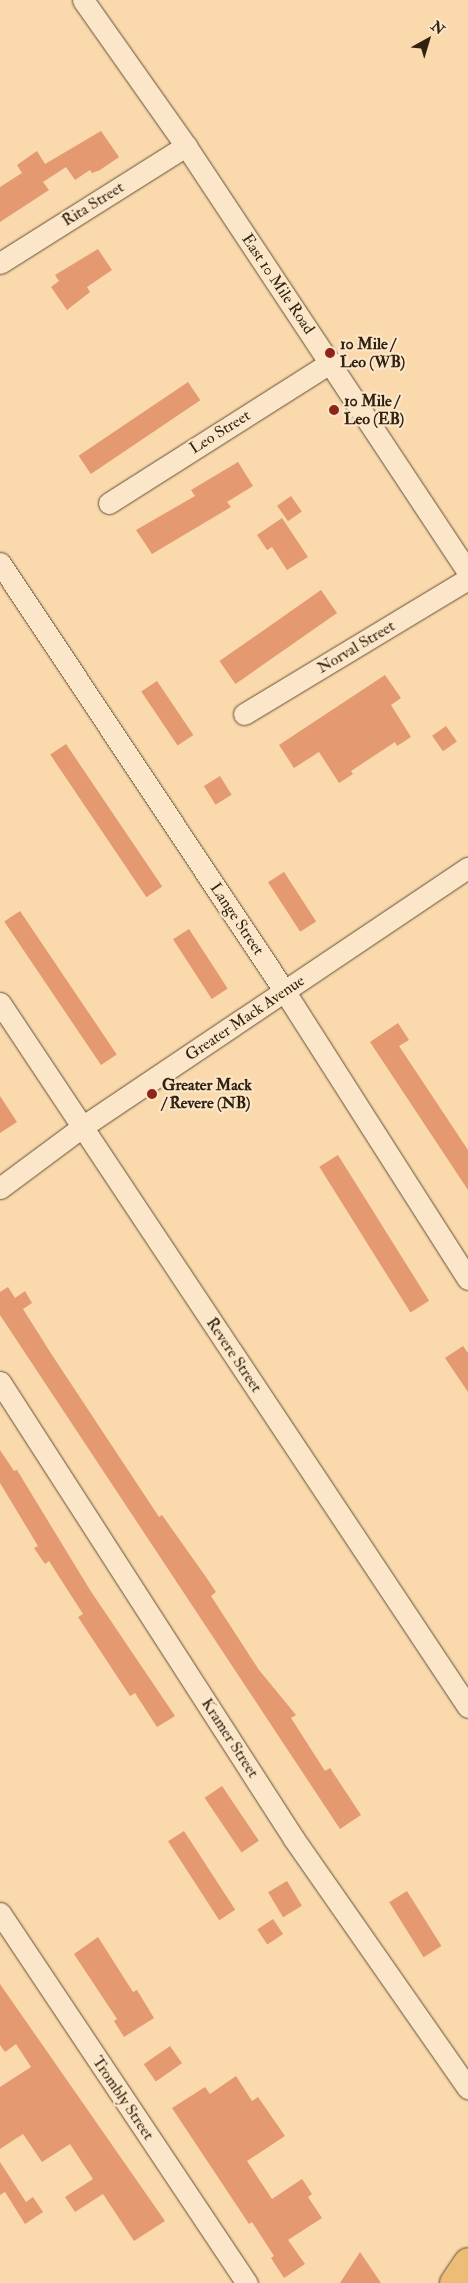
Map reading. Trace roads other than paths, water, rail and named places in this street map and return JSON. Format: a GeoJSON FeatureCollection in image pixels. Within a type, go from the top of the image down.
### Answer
{"type":"FeatureCollection","features":[{"type":"Feature","properties":{"kind":"main road"},"geometry":{"type":"LineString","coordinates":[[454,2283],[468,2262]]}},
{"type":"Feature","properties":{"kind":"street","name":"East 10 Mile Road"},"geometry":{"type":"LineString","coordinates":[[83,0],[186,146],[468,572]]}},
{"type":"Feature","properties":{"kind":"street","name":"Rita Street"},"geometry":{"type":"LineString","coordinates":[[0,263],[186,146]]}},
{"type":"Feature","properties":{"kind":"street","name":"Leo Street"},"geometry":{"type":"LineString","coordinates":[[109,503],[330,362]]}},
{"type":"Feature","properties":{"kind":"street","name":"Lange Street"},"geometry":{"type":"LineString","coordinates":[[0,563],[285,992],[468,1279]]}},
{"type":"Feature","properties":{"kind":"street","name":"Norval Street"},"geometry":{"type":"LineString","coordinates":[[244,714],[468,579]]}},
{"type":"Feature","properties":{"kind":"street","name":"Greater Mack Avenue"},"geometry":{"type":"LineString","coordinates":[[0,1188],[82,1127],[468,868]]}},
{"type":"Feature","properties":{"kind":"street","name":"Revere Street"},"geometry":{"type":"LineString","coordinates":[[0,1003],[468,1707]]}},
{"type":"Feature","properties":{"kind":"street","name":"Kramer Street"},"geometry":{"type":"LineString","coordinates":[[0,1382],[294,1839],[468,2088]]}},
{"type":"Feature","properties":{"kind":"street","name":"Trombly Street"},"geometry":{"type":"LineString","coordinates":[[0,1912],[247,2283]]}},
{"type":"Feature","properties":{"kind":"place","name":"10 Mile / Leo (WB)"},"geometry":{"type":"Point","coordinates":[330,353]}},
{"type":"Feature","properties":{"kind":"place","name":"10 Mile / Leo (EB)"},"geometry":{"type":"Point","coordinates":[334,410]}},
{"type":"Feature","properties":{"kind":"place","name":"Greater Mack / Revere (NB)"},"geometry":{"type":"Point","coordinates":[152,1094]}}]}
